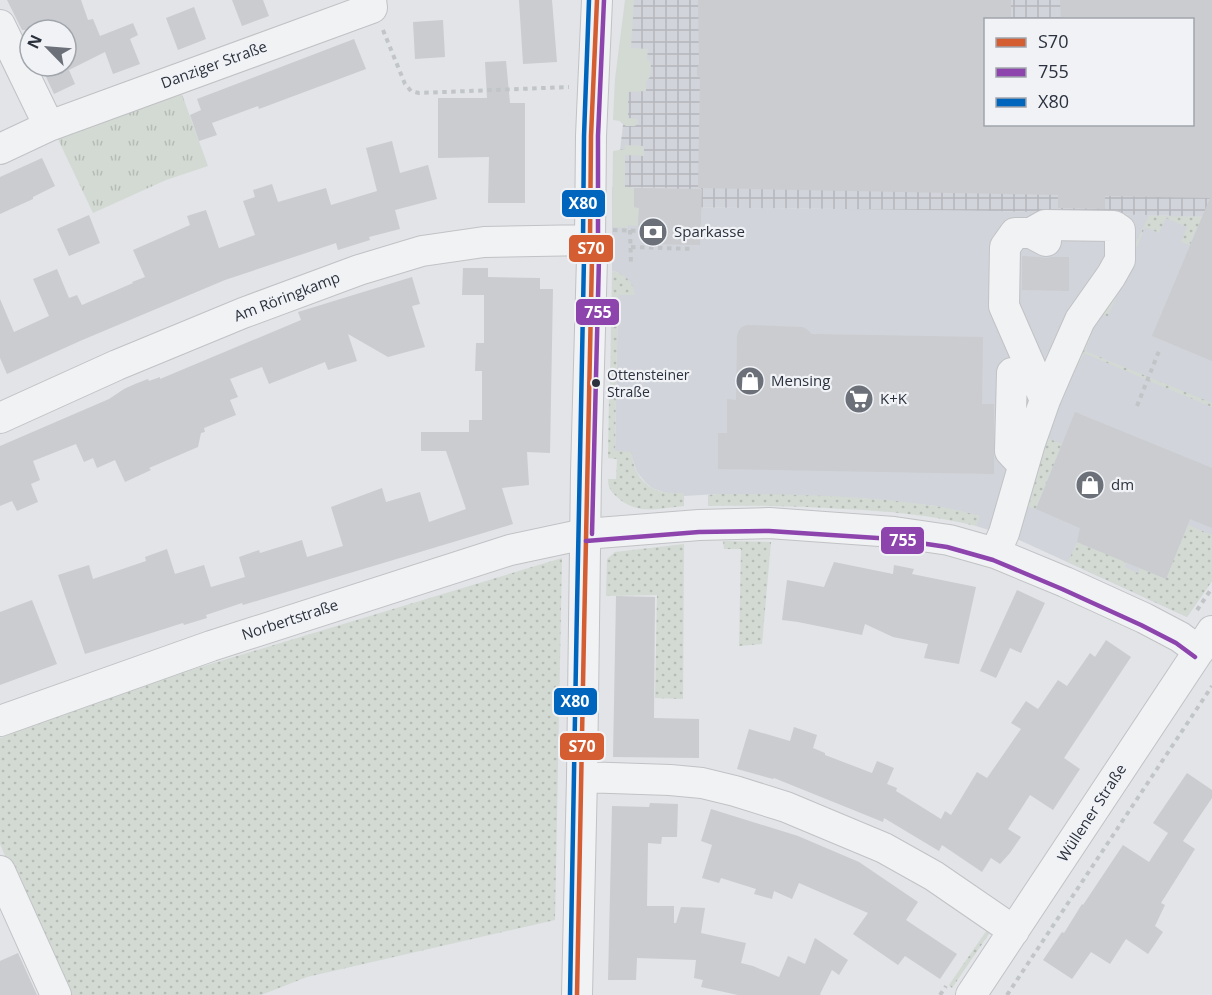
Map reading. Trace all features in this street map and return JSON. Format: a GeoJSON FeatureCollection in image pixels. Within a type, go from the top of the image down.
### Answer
{"type":"FeatureCollection","features":[{"type":"Feature","properties":{"kind":"street"},"geometry":{"type":"LineString","coordinates":[[577,995],[592,258],[599,235],[591,136],[597,0]]}},
{"type":"Feature","properties":{"kind":"street","name":"Danziger Straße"},"geometry":{"type":"LineString","coordinates":[[0,148],[49,126],[371,4]]}},
{"type":"Feature","properties":{"kind":"street"},"geometry":{"type":"LineString","coordinates":[[0,25],[49,126]]}},
{"type":"Feature","properties":{"kind":"street"},"geometry":{"type":"LineString","coordinates":[[995,553],[1004,533],[1023,465],[1045,400],[1080,320],[1120,260],[1120,245],[1113,241],[1044,241],[1031,233],[1015,233],[1005,248],[1004,306],[1045,400]]}},
{"type":"Feature","properties":{"kind":"street","name":"Am Röringkamp"},"geometry":{"type":"LineString","coordinates":[[0,418],[117,365],[243,313],[360,270],[422,251],[484,242],[599,235]]}},
{"type":"Feature","properties":{"kind":"street"},"geometry":{"type":"LineString","coordinates":[[1012,373],[1010,450],[1023,465]]}},
{"type":"Feature","properties":{"kind":"street","name":"Norbertstraße"},"geometry":{"type":"LineString","coordinates":[[0,721],[211,646],[510,550],[585,534],[699,525],[769,523],[894,532],[949,540],[995,553],[1065,582],[1180,637],[1206,641]]}},
{"type":"Feature","properties":{"kind":"street","name":"Wüllener Straße"},"geometry":{"type":"LineString","coordinates":[[971,995],[1206,641]]}},
{"type":"Feature","properties":{"kind":"street"},"geometry":{"type":"LineString","coordinates":[[582,777],[702,783],[786,807],[884,848],[934,876],[1014,931]]}},
{"type":"Feature","properties":{"kind":"street"},"geometry":{"type":"LineString","coordinates":[[0,871],[56,995]]}},
{"type":"Feature","properties":{"kind":"path"},"geometry":{"type":"LineString","coordinates":[[371,4],[405,84],[411,91],[419,93],[575,86]]}},
{"type":"Feature","properties":{"kind":"path"},"geometry":{"type":"LineString","coordinates":[[599,235],[630,230],[643,231]]}},
{"type":"Feature","properties":{"kind":"path"},"geometry":{"type":"LineString","coordinates":[[630,230],[631,263]]}},
{"type":"Feature","properties":{"kind":"path"},"geometry":{"type":"LineString","coordinates":[[631,248],[694,249]]}},
{"type":"Feature","properties":{"kind":"path"},"geometry":{"type":"LineString","coordinates":[[1137,406],[1159,351]]}},
{"type":"Feature","properties":{"kind":"path"},"geometry":{"type":"LineString","coordinates":[[1007,995],[1212,686]]}},
{"type":"Feature","properties":{"kind":"shaded area"},"geometry":{"type":"Polygon","coordinates":[[[627,0],[1212,0],[1212,217],[995,211],[671,207],[671,188],[619,187],[623,124],[618,119],[627,0]]]}},
{"type":"Feature","properties":{"kind":"shaded area"},"geometry":{"type":"Polygon","coordinates":[[[612,187],[671,188],[671,207],[995,211],[1212,217],[1212,581],[1187,617],[1015,538],[976,526],[979,516],[936,506],[861,498],[717,494],[684,496],[684,493],[666,493],[652,488],[637,472],[632,458],[615,452],[618,295],[635,295],[617,272],[612,271],[612,187]]]}},
{"type":"Feature","properties":{"kind":"green space"},"geometry":{"type":"Polygon","coordinates":[[[625,0],[634,0],[631,48],[648,49],[647,59],[651,63],[646,91],[628,92],[628,118],[638,119],[635,126],[626,126],[620,121],[613,120],[615,79],[625,0]]]}},
{"type":"Feature","properties":{"kind":"green space"},"geometry":{"type":"Polygon","coordinates":[[[180,89],[208,166],[166,180],[93,213],[56,135],[180,89]]]}},
{"type":"Feature","properties":{"kind":"green space"},"geometry":{"type":"Polygon","coordinates":[[[625,145],[643,146],[644,148],[644,156],[625,155],[625,187],[634,188],[634,207],[639,208],[638,226],[628,225],[628,228],[612,227],[613,151],[625,149],[625,145]]]}},
{"type":"Feature","properties":{"kind":"green space"},"geometry":{"type":"Polygon","coordinates":[[[1149,216],[1212,217],[1212,229],[1197,228],[1190,245],[1181,242],[1187,227],[1166,218],[1159,233],[1145,227],[1108,316],[1106,316],[1101,313],[1149,216]]]}},
{"type":"Feature","properties":{"kind":"green space"},"geometry":{"type":"Polygon","coordinates":[[[612,271],[628,279],[635,295],[618,295],[615,451],[632,452],[637,472],[651,487],[664,492],[684,493],[684,506],[648,509],[632,506],[614,494],[609,486],[608,479],[616,479],[617,459],[608,458],[609,396],[614,395],[614,385],[610,385],[612,271]]]}},
{"type":"Feature","properties":{"kind":"green space"},"geometry":{"type":"Polygon","coordinates":[[[1090,336],[1085,351],[1146,376],[1145,379],[1084,353],[1077,368],[1074,367],[1090,336]]]}},
{"type":"Feature","properties":{"kind":"green space"},"geometry":{"type":"Polygon","coordinates":[[[1151,378],[1212,403],[1212,407],[1149,381],[1151,378]]]}},
{"type":"Feature","properties":{"kind":"green space"},"geometry":{"type":"Polygon","coordinates":[[[1047,438],[1062,444],[1036,509],[1026,506],[1039,444],[1047,438]]]}},
{"type":"Feature","properties":{"kind":"green space"},"geometry":{"type":"Polygon","coordinates":[[[708,495],[881,499],[941,507],[980,516],[976,526],[926,516],[877,511],[792,506],[708,506],[708,495]]]}},
{"type":"Feature","properties":{"kind":"green space"},"geometry":{"type":"Polygon","coordinates":[[[1188,525],[1212,535],[1212,581],[1187,617],[1068,562],[1077,542],[1126,562],[1125,567],[1138,573],[1140,568],[1166,578],[1188,525]]]}},
{"type":"Feature","properties":{"kind":"green space"},"geometry":{"type":"Polygon","coordinates":[[[723,541],[771,542],[762,644],[739,646],[741,549],[724,549],[723,541]]]}},
{"type":"Feature","properties":{"kind":"green space"},"geometry":{"type":"Polygon","coordinates":[[[684,544],[683,699],[655,698],[657,595],[606,596],[607,559],[615,552],[684,544]]]}},
{"type":"Feature","properties":{"kind":"green space"},"geometry":{"type":"Polygon","coordinates":[[[562,558],[555,920],[307,977],[261,995],[66,995],[0,844],[0,738],[131,688],[562,558]]]}},
{"type":"Feature","properties":{"kind":"green space"},"geometry":{"type":"Polygon","coordinates":[[[989,927],[991,931],[952,988],[949,985],[989,927]]]}},
{"type":"Feature","properties":{"kind":"building"},"geometry":{"type":"Polygon","coordinates":[[[7,0],[81,0],[88,20],[93,19],[100,36],[133,23],[138,35],[130,39],[140,64],[113,74],[105,52],[78,66],[78,18],[18,18],[18,22],[7,0]]]}},
{"type":"Feature","properties":{"kind":"building"},"geometry":{"type":"Polygon","coordinates":[[[232,0],[263,0],[269,16],[242,26],[232,0]]]}},
{"type":"Feature","properties":{"kind":"building"},"geometry":{"type":"Polygon","coordinates":[[[519,0],[552,0],[557,62],[523,64],[519,0]]]}},
{"type":"Feature","properties":{"kind":"building"},"geometry":{"type":"Polygon","coordinates":[[[698,0],[1011,0],[1011,18],[984,18],[984,126],[1194,126],[1194,18],[1061,18],[1060,0],[1212,0],[1212,361],[1152,336],[1210,198],[1105,196],[1105,209],[1058,208],[1058,195],[698,188],[700,78],[697,75],[697,67],[699,65],[698,0]]]}},
{"type":"Feature","properties":{"kind":"building"},"geometry":{"type":"Polygon","coordinates":[[[194,7],[206,39],[178,50],[166,18],[194,7]]]}},
{"type":"Feature","properties":{"kind":"building"},"geometry":{"type":"Polygon","coordinates":[[[443,20],[445,57],[415,59],[413,22],[443,20]]]}},
{"type":"Feature","properties":{"kind":"building"},"geometry":{"type":"Polygon","coordinates":[[[354,39],[366,69],[259,109],[258,106],[212,123],[217,135],[199,141],[190,115],[201,110],[197,99],[354,39]]]}},
{"type":"Feature","properties":{"kind":"building"},"geometry":{"type":"Polygon","coordinates":[[[506,61],[510,103],[525,103],[525,203],[488,203],[489,157],[438,158],[438,98],[487,98],[485,62],[506,61]]]}},
{"type":"Feature","properties":{"kind":"building"},"geometry":{"type":"Polygon","coordinates":[[[47,78],[72,78],[75,84],[54,94],[47,78]]]}},
{"type":"Feature","properties":{"kind":"building"},"geometry":{"type":"Polygon","coordinates":[[[392,141],[400,173],[428,165],[437,199],[395,210],[400,229],[369,237],[370,240],[338,250],[336,243],[225,280],[7,374],[0,358],[0,299],[14,332],[49,316],[33,279],[57,269],[69,298],[77,295],[82,305],[145,277],[133,250],[190,225],[187,216],[206,210],[219,248],[255,235],[243,201],[255,197],[253,190],[272,184],[278,202],[326,188],[331,205],[377,191],[366,148],[392,141]]]}},
{"type":"Feature","properties":{"kind":"building"},"geometry":{"type":"Polygon","coordinates":[[[42,158],[55,186],[0,214],[0,177],[42,158]]]}},
{"type":"Feature","properties":{"kind":"building"},"geometry":{"type":"Polygon","coordinates":[[[634,188],[702,189],[700,245],[643,244],[644,226],[638,226],[639,208],[634,207],[634,188]]]}},
{"type":"Feature","properties":{"kind":"building"},"geometry":{"type":"Polygon","coordinates":[[[89,215],[100,243],[69,256],[57,229],[89,215]]]}},
{"type":"Feature","properties":{"kind":"building"},"geometry":{"type":"Polygon","coordinates":[[[1022,256],[1069,257],[1069,291],[1022,290],[1022,256]]]}},
{"type":"Feature","properties":{"kind":"building"},"geometry":{"type":"Polygon","coordinates":[[[463,268],[488,268],[488,277],[540,278],[540,289],[553,289],[550,453],[527,452],[529,485],[502,488],[513,524],[243,605],[242,603],[206,615],[207,618],[184,625],[183,623],[85,654],[58,575],[89,565],[93,579],[146,561],[145,557],[167,549],[175,574],[204,565],[211,587],[245,577],[239,557],[259,550],[260,553],[302,540],[307,557],[343,546],[331,507],[382,488],[386,502],[420,492],[429,522],[466,509],[446,451],[421,451],[421,432],[469,432],[469,420],[482,420],[482,371],[475,371],[476,343],[484,343],[484,295],[462,295],[463,268]]]}},
{"type":"Feature","properties":{"kind":"building"},"geometry":{"type":"Polygon","coordinates":[[[412,277],[420,304],[412,306],[425,347],[388,357],[348,334],[357,361],[328,370],[325,362],[269,384],[262,367],[230,379],[238,397],[230,400],[236,415],[204,428],[205,432],[201,433],[198,447],[149,468],[151,470],[125,482],[115,460],[97,468],[93,458],[84,462],[76,444],[33,461],[40,480],[31,484],[38,502],[17,511],[12,501],[0,506],[0,446],[109,399],[135,384],[148,379],[149,381],[160,377],[160,379],[301,320],[298,312],[412,277]]]}},
{"type":"Feature","properties":{"kind":"building","name":"K+K"},"geometry":{"type":"Polygon","coordinates":[[[747,325],[802,327],[812,334],[983,337],[982,404],[994,404],[994,474],[718,469],[718,433],[727,433],[727,399],[736,400],[737,336],[739,330],[747,325]]]}},
{"type":"Feature","properties":{"kind":"building"},"geometry":{"type":"Polygon","coordinates":[[[1075,412],[1212,468],[1212,528],[1190,519],[1166,579],[1077,542],[1080,528],[1036,509],[1075,412]]]}},
{"type":"Feature","properties":{"kind":"building"},"geometry":{"type":"Polygon","coordinates":[[[834,562],[893,574],[894,565],[914,569],[912,574],[976,587],[959,664],[924,658],[928,644],[893,637],[865,624],[862,635],[782,620],[787,580],[824,587],[834,562]]]}},
{"type":"Feature","properties":{"kind":"building"},"geometry":{"type":"Polygon","coordinates":[[[1017,590],[1045,603],[1021,653],[1010,648],[996,678],[980,671],[1017,590]]]}},
{"type":"Feature","properties":{"kind":"building"},"geometry":{"type":"Polygon","coordinates":[[[616,596],[655,597],[654,718],[699,719],[699,758],[613,757],[616,596]]]}},
{"type":"Feature","properties":{"kind":"building"},"geometry":{"type":"Polygon","coordinates":[[[32,600],[57,664],[0,685],[0,612],[32,600]]]}},
{"type":"Feature","properties":{"kind":"building"},"geometry":{"type":"Polygon","coordinates":[[[1106,640],[1131,657],[1064,758],[1080,769],[1053,810],[1030,795],[1008,829],[1021,837],[1000,864],[991,858],[982,872],[942,845],[939,851],[884,818],[883,822],[774,778],[737,769],[749,729],[790,741],[794,727],[817,735],[813,748],[825,755],[872,773],[877,761],[894,768],[887,784],[897,788],[896,791],[941,819],[945,811],[951,815],[977,772],[987,778],[1021,729],[1011,723],[1026,701],[1038,709],[1058,680],[1067,686],[1090,653],[1095,657],[1106,640]]]}},
{"type":"Feature","properties":{"kind":"building"},"geometry":{"type":"Polygon","coordinates":[[[1187,773],[1212,790],[1212,798],[1183,841],[1195,849],[1161,903],[1165,905],[1155,926],[1163,932],[1148,954],[1126,939],[1110,964],[1091,952],[1072,979],[1043,960],[1062,932],[1064,933],[1123,845],[1149,862],[1168,833],[1153,823],[1187,773]]]}},
{"type":"Feature","properties":{"kind":"building"},"geometry":{"type":"Polygon","coordinates":[[[650,803],[678,804],[677,837],[662,837],[661,844],[648,843],[647,906],[674,906],[674,923],[676,923],[681,907],[705,908],[701,933],[746,943],[741,963],[779,977],[788,956],[805,964],[815,938],[848,960],[839,975],[832,970],[821,995],[738,995],[701,987],[703,980],[694,978],[696,960],[637,958],[636,980],[608,980],[612,806],[649,807],[650,803]]]}},
{"type":"Feature","properties":{"kind":"building"},"geometry":{"type":"Polygon","coordinates":[[[711,809],[798,836],[859,862],[918,902],[906,920],[957,954],[940,979],[905,956],[898,965],[853,934],[868,913],[799,883],[792,899],[774,891],[772,899],[754,894],[756,889],[721,878],[719,883],[702,878],[712,845],[701,841],[711,809]]]}},
{"type":"Feature","properties":{"kind":"building"},"geometry":{"type":"Polygon","coordinates":[[[18,953],[37,995],[0,995],[0,961],[18,953]]]}},
{"type":"Feature","properties":{"kind":"transit line","name":"X80"},"geometry":{"type":"LineString","coordinates":[[570,995],[584,258],[584,136],[589,0]]}},
{"type":"Feature","properties":{"kind":"transit line","name":"S70"},"geometry":{"type":"LineString","coordinates":[[577,995],[592,258],[590,240],[591,136],[597,0]]}},
{"type":"Feature","properties":{"kind":"transit line","name":"755"},"geometry":{"type":"LineString","coordinates":[[592,534],[599,258],[598,136],[604,0]]}},
{"type":"Feature","properties":{"kind":"transit line","name":"755"},"geometry":{"type":"LineString","coordinates":[[586,541],[699,532],[769,531],[893,539],[947,547],[993,560],[1062,589],[1141,625],[1176,643],[1195,657]]}},
{"type":"Feature","properties":{"kind":"place","name":"Sparkasse"},"geometry":{"type":"Point","coordinates":[653,232]}},
{"type":"Feature","properties":{"kind":"place","name":"Mensing"},"geometry":{"type":"Point","coordinates":[750,381]}},
{"type":"Feature","properties":{"kind":"place","name":"Ottensteiner Straße"},"geometry":{"type":"Point","coordinates":[596,383]}},
{"type":"Feature","properties":{"kind":"place","name":"K+K"},"geometry":{"type":"Point","coordinates":[859,399]}},
{"type":"Feature","properties":{"kind":"place","name":"dm"},"geometry":{"type":"Point","coordinates":[1090,485]}}]}
